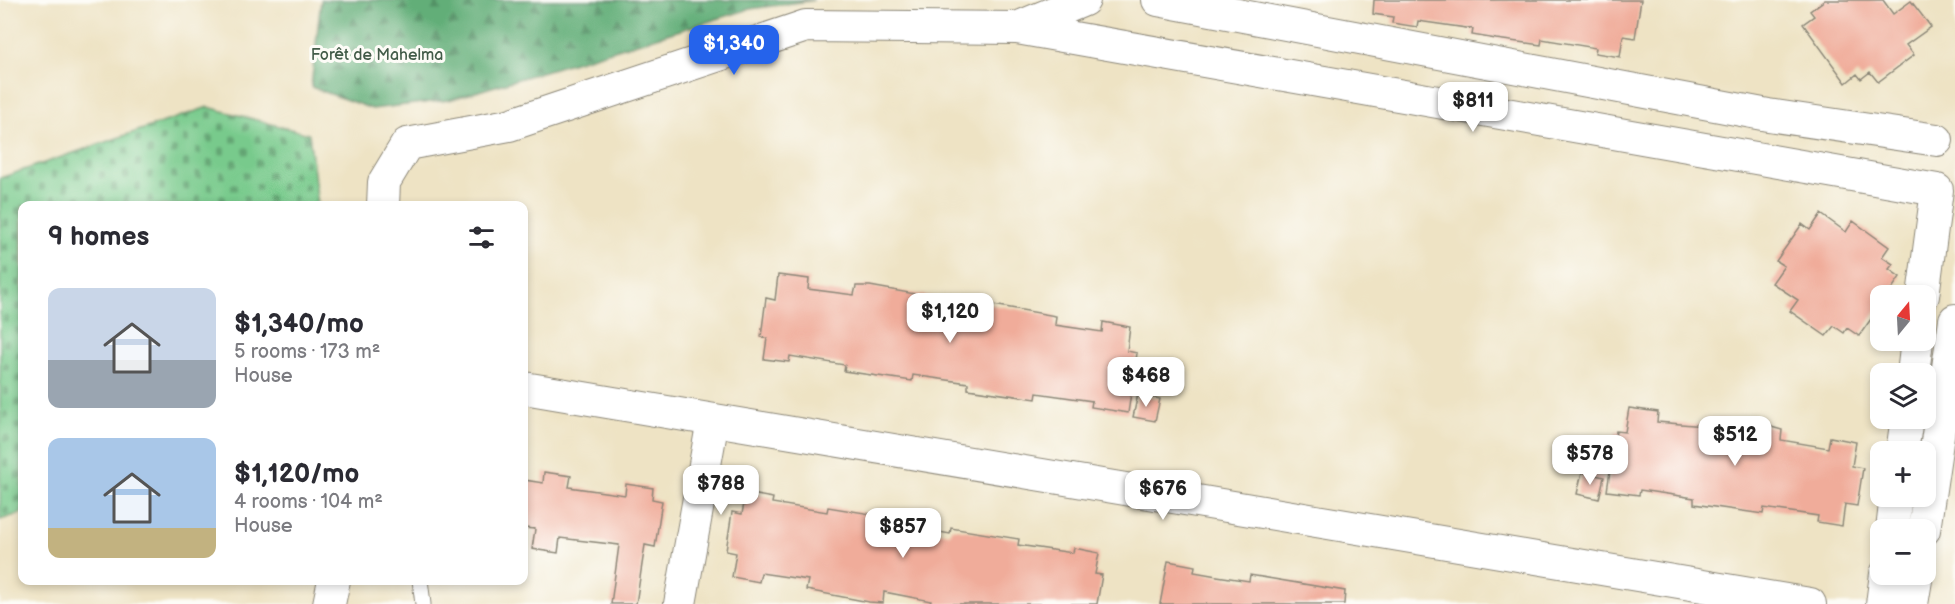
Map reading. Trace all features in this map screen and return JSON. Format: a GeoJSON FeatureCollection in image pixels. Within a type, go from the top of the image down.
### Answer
{"type":"FeatureCollection","features":[{"type":"Feature","properties":{"kind":"street"},"geometry":{"type":"LineString","coordinates":[[1017,28],[1084,0]]}},
{"type":"Feature","properties":{"kind":"street"},"geometry":{"type":"LineString","coordinates":[[1158,0],[1768,115],[1946,134],[1929,164],[1931,178],[1946,196]]}},
{"type":"Feature","properties":{"kind":"street"},"geometry":{"type":"LineString","coordinates":[[383,201],[384,182],[407,144],[509,125],[806,26],[1017,28],[1946,196]]}},
{"type":"Feature","properties":{"kind":"street"},"geometry":{"type":"LineString","coordinates":[[1926,285],[1946,196]]}},
{"type":"Feature","properties":{"kind":"street"},"geometry":{"type":"LineString","coordinates":[[1926,519],[1955,320]]}},
{"type":"Feature","properties":{"kind":"street"},"geometry":{"type":"LineString","coordinates":[[528,389],[1810,604]]}},
{"type":"Feature","properties":{"kind":"street"},"geometry":{"type":"LineString","coordinates":[[680,604],[713,420]]}},
{"type":"Feature","properties":{"kind":"street"},"geometry":{"type":"LineString","coordinates":[[329,604],[333,585]]}},
{"type":"Feature","properties":{"kind":"street"},"geometry":{"type":"LineString","coordinates":[[1882,604],[1885,585]]}},
{"type":"Feature","properties":{"kind":"street"},"geometry":{"type":"LineString","coordinates":[[1912,604],[1915,585]]}},
{"type":"Feature","properties":{"kind":"lane"},"geometry":{"type":"LineString","coordinates":[[421,585],[423,604]]}},
{"type":"Feature","properties":{"kind":"green space","name":"Forêt de Mahelma"},"geometry":{"type":"Polygon","coordinates":[[[321,0],[814,0],[750,9],[449,100],[372,109],[311,87],[321,0]]]}},
{"type":"Feature","properties":{"kind":"green space"},"geometry":{"type":"Polygon","coordinates":[[[208,107],[309,134],[317,201],[18,201],[18,514],[0,520],[0,178],[208,107]]]}},
{"type":"Feature","properties":{"kind":"building"},"geometry":{"type":"Polygon","coordinates":[[[1374,0],[1641,0],[1635,38],[1623,36],[1620,57],[1595,53],[1596,48],[1542,39],[1541,45],[1472,35],[1473,29],[1418,21],[1417,27],[1392,23],[1393,17],[1373,14],[1374,0]]]}},
{"type":"Feature","properties":{"kind":"building"},"geometry":{"type":"Polygon","coordinates":[[[1825,0],[1883,0],[1893,14],[1911,1],[1931,27],[1906,45],[1914,55],[1878,82],[1870,72],[1861,79],[1857,74],[1846,83],[1803,24],[1814,16],[1810,11],[1825,0]]]}},
{"type":"Feature","properties":{"kind":"building"},"geometry":{"type":"Polygon","coordinates":[[[1821,214],[1846,232],[1853,221],[1889,247],[1882,257],[1893,264],[1889,269],[1900,277],[1895,285],[1870,285],[1870,320],[1859,336],[1847,328],[1844,333],[1834,326],[1826,336],[1790,311],[1798,300],[1772,283],[1784,266],[1776,261],[1802,224],[1810,230],[1821,214]]]}},
{"type":"Feature","properties":{"kind":"building"},"geometry":{"type":"Polygon","coordinates":[[[778,275],[809,279],[808,289],[854,295],[856,286],[870,286],[932,297],[931,307],[978,314],[979,304],[993,305],[1056,316],[1055,325],[1102,332],[1103,322],[1130,327],[1127,351],[1137,353],[1128,413],[1091,407],[1092,401],[1037,393],[1036,399],[968,389],[968,383],[913,375],[912,381],[844,371],[845,365],[790,356],[789,362],[764,359],[767,338],[761,337],[766,298],[775,300],[778,275]]]}},
{"type":"Feature","properties":{"kind":"building"},"geometry":{"type":"Polygon","coordinates":[[[1138,394],[1160,399],[1155,421],[1133,417],[1138,394]]]}},
{"type":"Feature","properties":{"kind":"building"},"geometry":{"type":"Polygon","coordinates":[[[1629,408],[1658,412],[1657,422],[1705,426],[1706,419],[1719,419],[1768,426],[1782,430],[1781,440],[1828,448],[1830,437],[1856,442],[1852,466],[1863,468],[1857,506],[1845,504],[1842,526],[1817,522],[1818,516],[1764,508],[1763,514],[1694,504],[1694,498],[1640,490],[1639,495],[1607,491],[1616,431],[1625,432],[1629,408]]]}},
{"type":"Feature","properties":{"kind":"building"},"geometry":{"type":"Polygon","coordinates":[[[544,472],[571,476],[569,487],[625,495],[626,484],[653,488],[652,499],[662,501],[655,547],[645,545],[636,604],[611,604],[619,545],[560,538],[558,553],[532,549],[535,529],[528,528],[528,481],[543,483],[544,472]]]}},
{"type":"Feature","properties":{"kind":"building"},"geometry":{"type":"Polygon","coordinates":[[[1582,472],[1604,477],[1599,499],[1577,494],[1582,472]]]}},
{"type":"Feature","properties":{"kind":"building"},"geometry":{"type":"Polygon","coordinates":[[[746,493],[773,498],[772,503],[827,512],[828,507],[896,518],[895,524],[950,534],[951,528],[1019,539],[1018,545],[1073,553],[1074,548],[1099,553],[1095,574],[1102,575],[1097,604],[930,604],[931,601],[884,592],[883,603],[869,602],[806,590],[808,580],[761,573],[759,582],[732,577],[736,553],[726,551],[732,512],[742,514],[746,493]]]}},
{"type":"Feature","properties":{"kind":"building"},"geometry":{"type":"Polygon","coordinates":[[[1168,561],[1195,566],[1194,572],[1217,576],[1249,581],[1250,575],[1345,591],[1344,604],[1160,604],[1168,561]]]}}]}
